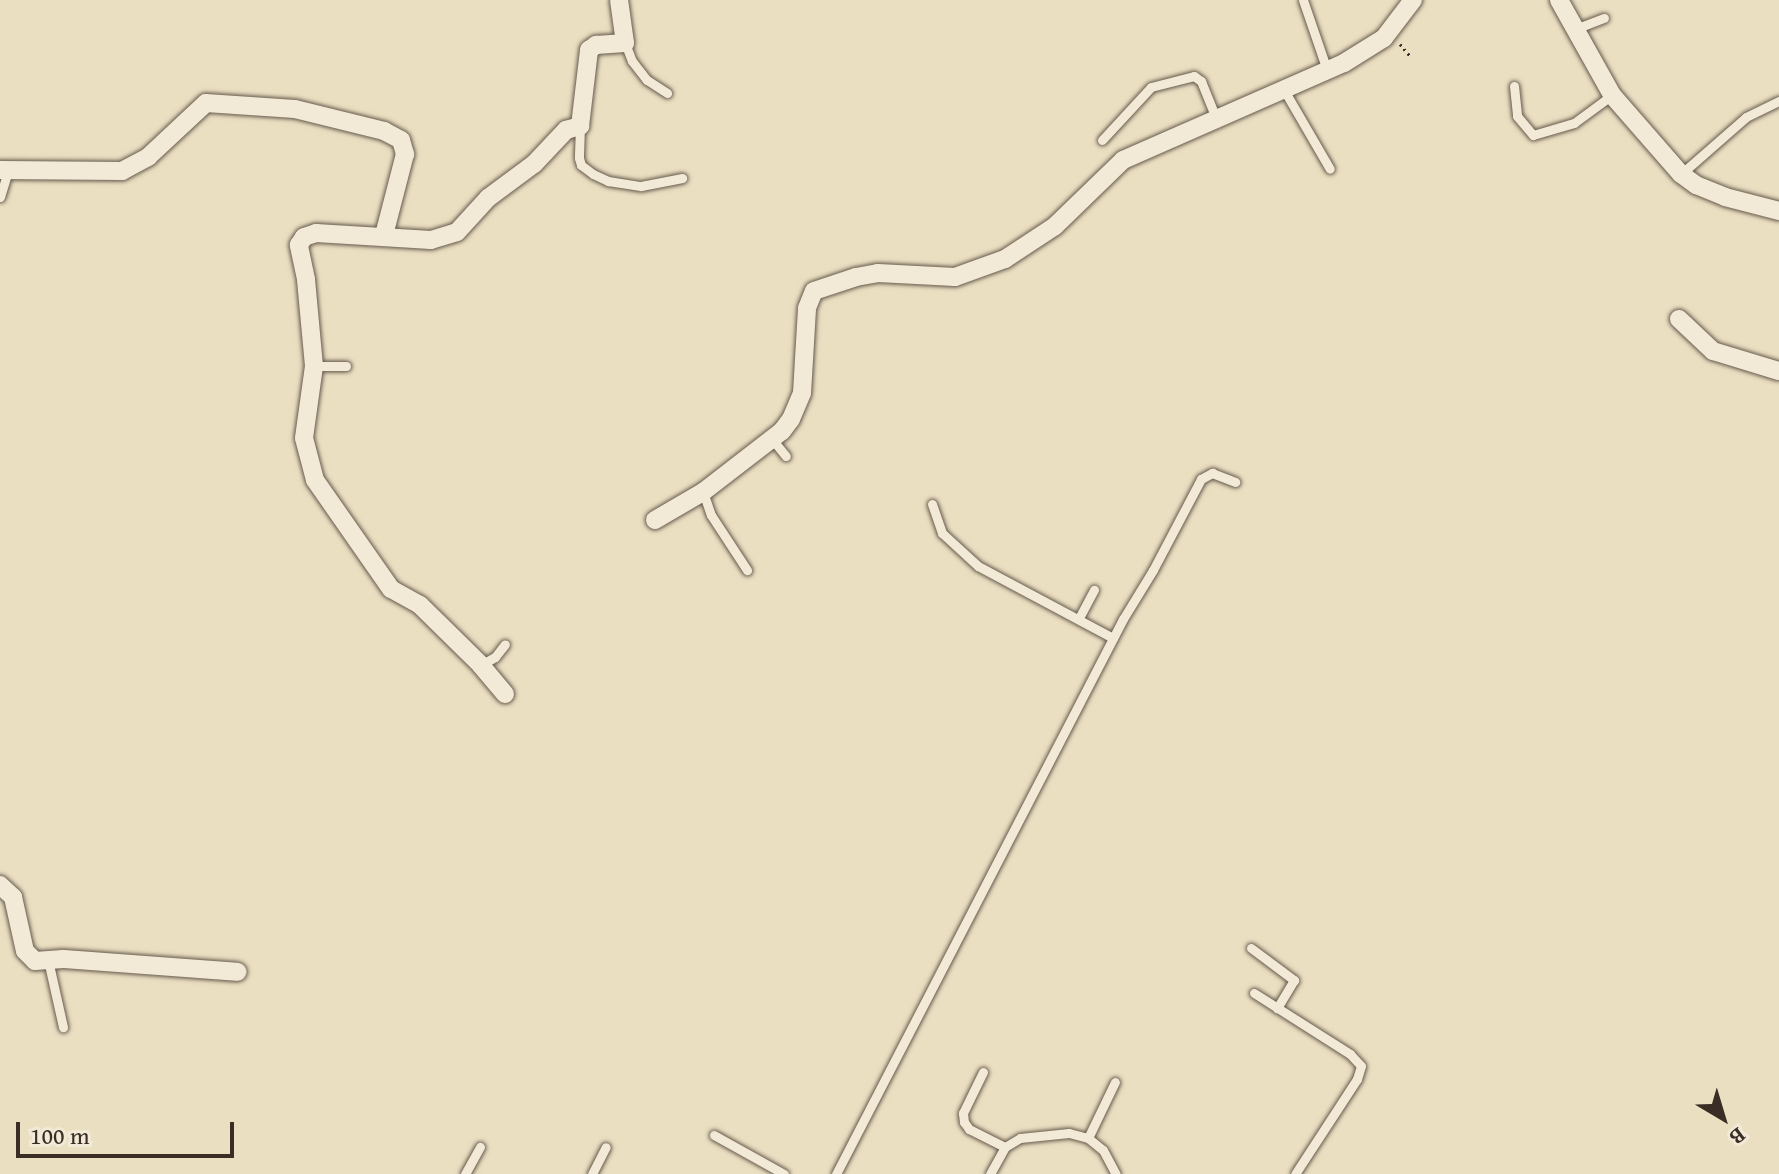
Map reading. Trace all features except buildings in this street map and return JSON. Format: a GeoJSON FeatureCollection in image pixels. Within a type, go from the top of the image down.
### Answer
{"type":"FeatureCollection","features":[{"type":"Feature","properties":{"kind":"street"},"geometry":{"type":"LineString","coordinates":[[505,694],[481,665],[420,605],[391,589],[315,480],[304,438],[314,366],[306,279],[299,248],[301,241],[316,233],[431,240],[457,232],[488,198],[534,164],[566,130],[580,126],[589,50],[596,45],[625,43],[619,0]]}},
{"type":"Feature","properties":{"kind":"street"},"geometry":{"type":"LineString","coordinates":[[655,520],[703,492],[772,439],[798,408],[807,308],[814,291],[878,273],[955,277],[980,271],[1005,259],[1055,226],[1123,160],[1327,70],[1384,38],[1413,0]]}},
{"type":"Feature","properties":{"kind":"street"},"geometry":{"type":"LineString","coordinates":[[1559,0],[1612,95],[1681,174],[1696,185],[1725,197],[1779,211]]}},
{"type":"Feature","properties":{"kind":"street"},"geometry":{"type":"LineString","coordinates":[[4,170],[122,171],[148,157],[206,103],[295,109],[384,131],[401,140],[405,154],[384,235]]}},
{"type":"Feature","properties":{"kind":"street"},"geometry":{"type":"LineString","coordinates":[[1679,319],[1713,351],[1779,371]]}},
{"type":"Feature","properties":{"kind":"street"},"geometry":{"type":"LineString","coordinates":[[0,885],[13,897],[25,951],[35,961],[238,972]]}},
{"type":"Feature","properties":{"kind":"lane"},"geometry":{"type":"LineString","coordinates":[[1303,0],[1327,70]]}},
{"type":"Feature","properties":{"kind":"lane"},"geometry":{"type":"LineString","coordinates":[[1575,29],[1604,18]]}},
{"type":"Feature","properties":{"kind":"lane"},"geometry":{"type":"LineString","coordinates":[[625,43],[632,61],[647,80],[667,93]]}},
{"type":"Feature","properties":{"kind":"lane"},"geometry":{"type":"LineString","coordinates":[[1102,140],[1151,87],[1194,76],[1201,81],[1216,118]]}},
{"type":"Feature","properties":{"kind":"lane"},"geometry":{"type":"LineString","coordinates":[[1514,86],[1517,116],[1533,135],[1574,123],[1612,95]]}},
{"type":"Feature","properties":{"kind":"lane"},"geometry":{"type":"LineString","coordinates":[[1284,90],[1330,169]]}},
{"type":"Feature","properties":{"kind":"lane"},"geometry":{"type":"LineString","coordinates":[[1681,174],[1746,117],[1779,101]]}},
{"type":"Feature","properties":{"kind":"lane"},"geometry":{"type":"LineString","coordinates":[[580,126],[579,158],[581,165],[593,174],[608,181],[641,186],[682,178]]}},
{"type":"Feature","properties":{"kind":"lane"},"geometry":{"type":"LineString","coordinates":[[0,197],[4,170]]}},
{"type":"Feature","properties":{"kind":"lane"},"geometry":{"type":"LineString","coordinates":[[314,366],[346,366]]}},
{"type":"Feature","properties":{"kind":"lane"},"geometry":{"type":"LineString","coordinates":[[772,439],[786,456]]}},
{"type":"Feature","properties":{"kind":"lane"},"geometry":{"type":"LineString","coordinates":[[836,1174],[1113,638],[1201,479],[1212,473],[1235,482]]}},
{"type":"Feature","properties":{"kind":"lane"},"geometry":{"type":"LineString","coordinates":[[703,492],[711,515],[747,570]]}},
{"type":"Feature","properties":{"kind":"lane"},"geometry":{"type":"LineString","coordinates":[[932,504],[942,533],[968,558],[1113,638]]}},
{"type":"Feature","properties":{"kind":"lane"},"geometry":{"type":"LineString","coordinates":[[1079,618],[1094,590]]}},
{"type":"Feature","properties":{"kind":"lane"},"geometry":{"type":"LineString","coordinates":[[481,665],[495,657],[505,644]]}},
{"type":"Feature","properties":{"kind":"lane"},"geometry":{"type":"LineString","coordinates":[[1251,948],[1294,980],[1277,1008]]}},
{"type":"Feature","properties":{"kind":"lane"},"geometry":{"type":"LineString","coordinates":[[48,960],[63,1027]]}},
{"type":"Feature","properties":{"kind":"lane"},"geometry":{"type":"LineString","coordinates":[[1254,993],[1350,1054],[1361,1066],[1357,1079],[1295,1174]]}},
{"type":"Feature","properties":{"kind":"lane"},"geometry":{"type":"LineString","coordinates":[[983,1072],[963,1113],[964,1122],[969,1129],[1005,1147]]}},
{"type":"Feature","properties":{"kind":"lane"},"geometry":{"type":"LineString","coordinates":[[1088,1138],[1115,1082]]}},
{"type":"Feature","properties":{"kind":"lane"},"geometry":{"type":"LineString","coordinates":[[990,1174],[1005,1147],[1020,1138],[1048,1133],[1069,1133],[1088,1138],[1103,1150],[1116,1174]]}},
{"type":"Feature","properties":{"kind":"lane"},"geometry":{"type":"LineString","coordinates":[[714,1135],[784,1174]]}},
{"type":"Feature","properties":{"kind":"lane"},"geometry":{"type":"LineString","coordinates":[[465,1174],[480,1147]]}},
{"type":"Feature","properties":{"kind":"lane"},"geometry":{"type":"LineString","coordinates":[[592,1174],[606,1147]]}}]}
